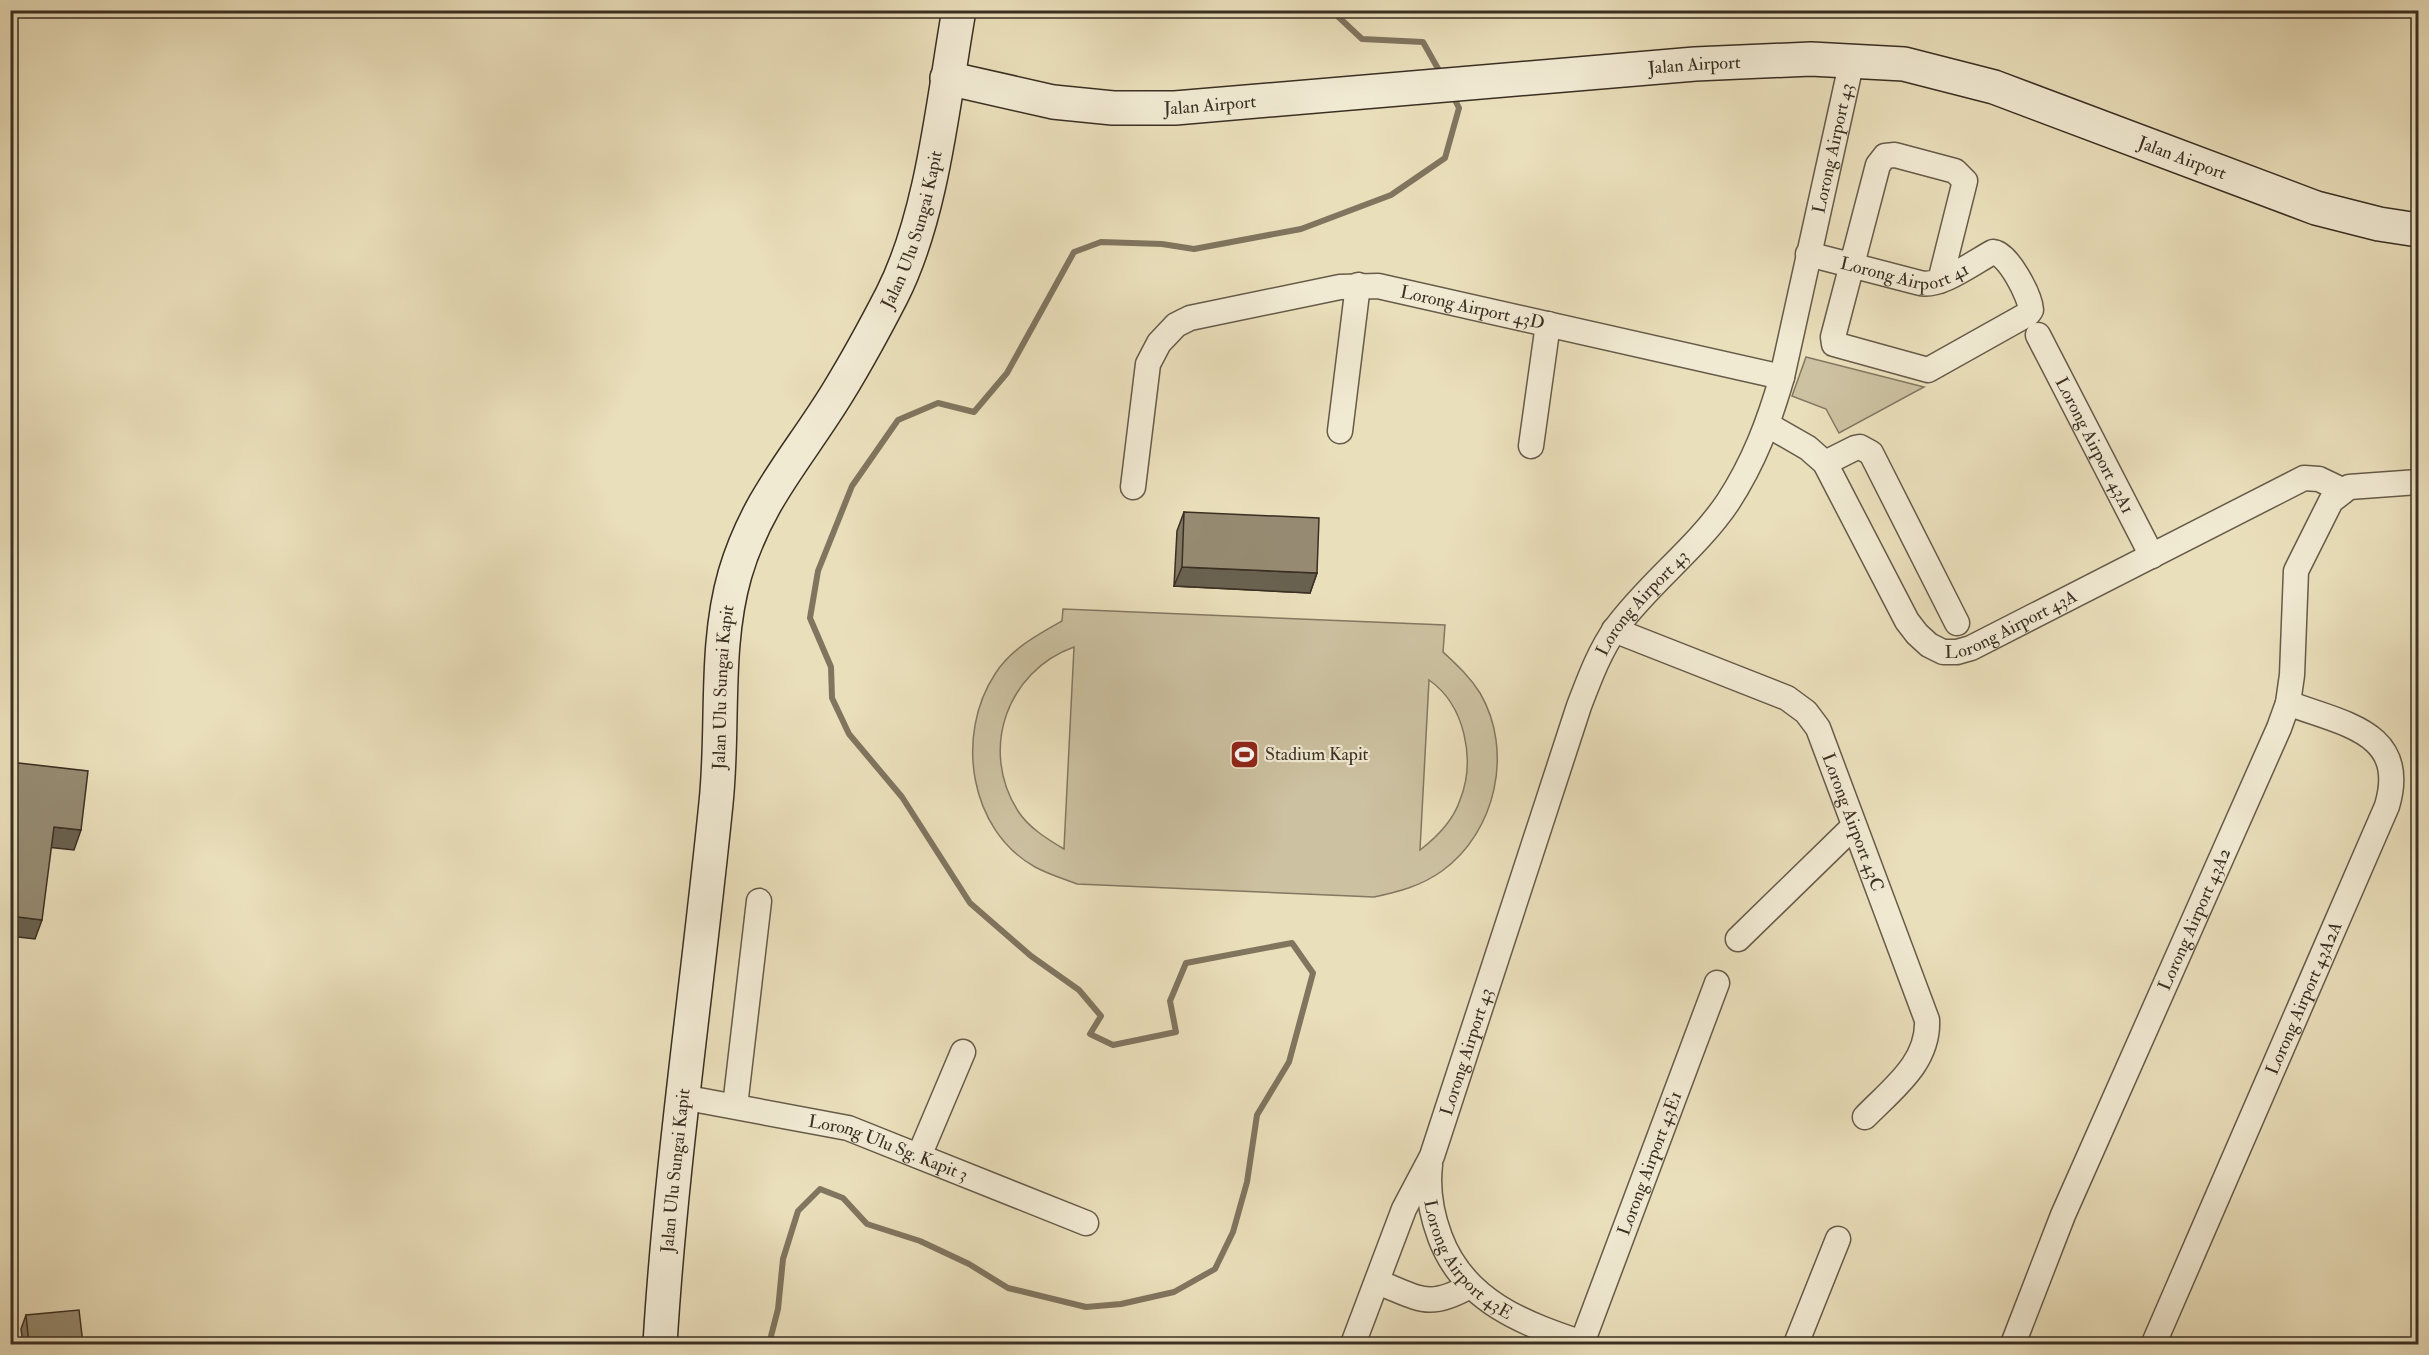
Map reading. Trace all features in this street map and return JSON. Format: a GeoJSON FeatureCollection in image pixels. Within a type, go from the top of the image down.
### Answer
{"type":"FeatureCollection","features":[{"type":"Feature","properties":{"kind":"main road","name":"Jalan Ulu Sungai Kapit"},"geometry":{"type":"LineString","coordinates":[[660,1344],[682,1097],[718,781],[728,601],[746,539],[764,501],[837,393],[892,294],[912,251],[922,214],[959,10]]}},
{"type":"Feature","properties":{"kind":"main road","name":"Jalan Airport"},"geometry":{"type":"LineString","coordinates":[[947,78],[1053,102],[1113,108],[1175,108],[1695,64],[1852,60],[1904,64],[1994,87],[2316,207],[2379,224],[2418,230]]}},
{"type":"Feature","properties":{"kind":"street","name":"Lorong Airport 43"},"geometry":{"type":"LineString","coordinates":[[1432,1156],[1579,706],[1595,664],[1614,630],[1727,503],[1750,464],[1768,425],[1782,377],[1852,60]]}},
{"type":"Feature","properties":{"kind":"street"},"geometry":{"type":"LineString","coordinates":[[1852,266],[1878,165],[1885,156],[1894,154],[1955,171],[1960,173],[1965,181],[1940,281]]}},
{"type":"Feature","properties":{"kind":"street","name":"Lorong Airport 41"},"geometry":{"type":"LineString","coordinates":[[1808,254],[1925,285],[1940,281],[1993,252],[1998,253],[2006,258],[2030,301],[2031,310],[2024,318],[1928,370],[1834,344],[1833,337],[1852,266]]}},
{"type":"Feature","properties":{"kind":"street"},"geometry":{"type":"LineString","coordinates":[[1340,431],[1358,285]]}},
{"type":"Feature","properties":{"kind":"street","name":"Lorong Airport 43D"},"geometry":{"type":"LineString","coordinates":[[1133,487],[1148,364],[1166,333],[1190,318],[1358,285],[1378,286],[1782,377]]}},
{"type":"Feature","properties":{"kind":"street"},"geometry":{"type":"LineString","coordinates":[[1531,446],[1548,324]]}},
{"type":"Feature","properties":{"kind":"street","name":"Lorong Airport 43A1"},"geometry":{"type":"LineString","coordinates":[[2038,335],[2152,556]]}},
{"type":"Feature","properties":{"kind":"street","name":"Lorong Airport 43A"},"geometry":{"type":"LineString","coordinates":[[1768,425],[1808,448],[1824,464],[1907,621],[1929,645],[1943,652],[1957,652],[1971,648],[2304,478],[2319,479],[2342,490]]}},
{"type":"Feature","properties":{"kind":"street"},"geometry":{"type":"LineString","coordinates":[[1824,464],[1855,448],[1860,447],[1871,453],[1957,623]]}},
{"type":"Feature","properties":{"kind":"street"},"geometry":{"type":"LineString","coordinates":[[2342,490],[2356,486],[2418,482]]}},
{"type":"Feature","properties":{"kind":"street","name":"Lorong Airport 43A2"},"geometry":{"type":"LineString","coordinates":[[2013,1344],[2063,1215],[2279,728],[2288,702],[2292,675],[2296,571],[2331,501],[2342,490]]}},
{"type":"Feature","properties":{"kind":"street","name":"Lorong Airport 43C"},"geometry":{"type":"LineString","coordinates":[[1614,630],[1797,704],[1818,728],[1926,1020],[1928,1036],[1923,1052],[1911,1070],[1865,1118]]}},
{"type":"Feature","properties":{"kind":"street","name":"Lorong Airport 43A2A"},"geometry":{"type":"LineString","coordinates":[[2154,1343],[2387,806],[2392,787],[2386,751],[2371,736],[2288,702]]}},
{"type":"Feature","properties":{"kind":"street"},"geometry":{"type":"LineString","coordinates":[[1738,939],[1854,826]]}},
{"type":"Feature","properties":{"kind":"street"},"geometry":{"type":"LineString","coordinates":[[735,1106],[759,901]]}},
{"type":"Feature","properties":{"kind":"street","name":"Lorong Airport 43E1"},"geometry":{"type":"LineString","coordinates":[[1584,1344],[1717,983]]}},
{"type":"Feature","properties":{"kind":"street"},"geometry":{"type":"LineString","coordinates":[[919,1156],[963,1052]]}},
{"type":"Feature","properties":{"kind":"street","name":"Lorong Ulu Sg. Kapit 3"},"geometry":{"type":"LineString","coordinates":[[682,1097],[836,1124],[1086,1222]]}},
{"type":"Feature","properties":{"kind":"street"},"geometry":{"type":"LineString","coordinates":[[1353,1344],[1404,1209],[1432,1156]]}},
{"type":"Feature","properties":{"kind":"street","name":"Lorong Airport 43E"},"geometry":{"type":"LineString","coordinates":[[1432,1156],[1428,1179],[1435,1223],[1454,1266],[1470,1286],[1485,1299],[1522,1322],[1584,1344]]}},
{"type":"Feature","properties":{"kind":"street"},"geometry":{"type":"LineString","coordinates":[[1796,1344],[1838,1239]]}},
{"type":"Feature","properties":{"kind":"street"},"geometry":{"type":"LineString","coordinates":[[1377,1282],[1431,1301],[1447,1299],[1470,1286]]}},
{"type":"Feature","properties":{"kind":"shaded area"},"geometry":{"type":"Polygon","coordinates":[[[1806,357],[1924,387],[1839,433],[1826,409],[1792,396],[1806,357]]]}},
{"type":"Feature","properties":{"kind":"shaded area"},"geometry":{"type":"Polygon","coordinates":[[[1063,609],[1445,625],[1443,652],[1468,676],[1480,693],[1490,716],[1496,740],[1497,765],[1494,789],[1487,813],[1476,835],[1461,855],[1442,871],[1409,888],[1374,897],[1077,884],[1045,872],[1013,851],[995,830],[983,806],[975,780],[973,752],[975,725],[983,698],[1001,665],[1034,637],[1062,621],[1063,609]],[[1074,647],[1051,658],[1032,674],[1017,693],[1006,715],[1001,739],[1001,763],[1006,787],[1018,811],[1032,827],[1064,849],[1064,848],[1074,647]],[[1429,680],[1420,850],[1449,822],[1460,800],[1467,768],[1467,751],[1459,718],[1441,691],[1429,680]]]}},
{"type":"Feature","properties":{"kind":"building"},"geometry":{"type":"Polygon","coordinates":[[[1184,512],[1319,518],[1317,573],[1182,567],[1184,512]]]}},
{"type":"Feature","properties":{"kind":"building"},"geometry":{"type":"Polygon","coordinates":[[[10,762],[88,771],[81,830],[54,827],[42,920],[10,916],[10,762]]]}},
{"type":"Feature","properties":{"kind":"building"},"geometry":{"type":"Polygon","coordinates":[[[79,1310],[83,1344],[29,1344],[26,1315],[79,1310]]]}},
{"type":"Feature","properties":{"kind":"waterway"},"geometry":{"type":"LineString","coordinates":[[1331,10],[1362,39],[1423,42],[1441,74]]}},
{"type":"Feature","properties":{"kind":"waterway"},"geometry":{"type":"LineString","coordinates":[[769,1344],[778,1309],[783,1259],[798,1211],[820,1189],[843,1198],[867,1224],[920,1241],[969,1264],[1008,1288],[1086,1307],[1121,1304],[1174,1292],[1215,1269],[1233,1232],[1247,1182],[1257,1115],[1289,1062],[1313,973],[1292,943],[1186,963],[1170,1001],[1176,1032],[1113,1045],[1090,1034],[1101,1016],[1079,990],[1031,956],[970,903],[902,797],[849,734],[832,698],[831,667],[810,618],[818,571],[852,486],[898,420],[938,403],[974,412],[1007,373],[1074,252],[1101,242],[1162,244],[1194,249],[1301,229],[1391,195],[1445,158],[1459,108],[1452,94]]}},
{"type":"Feature","properties":{"kind":"place","name":"Stadium Kapit"},"geometry":{"type":"Point","coordinates":[1244,754]}}]}
